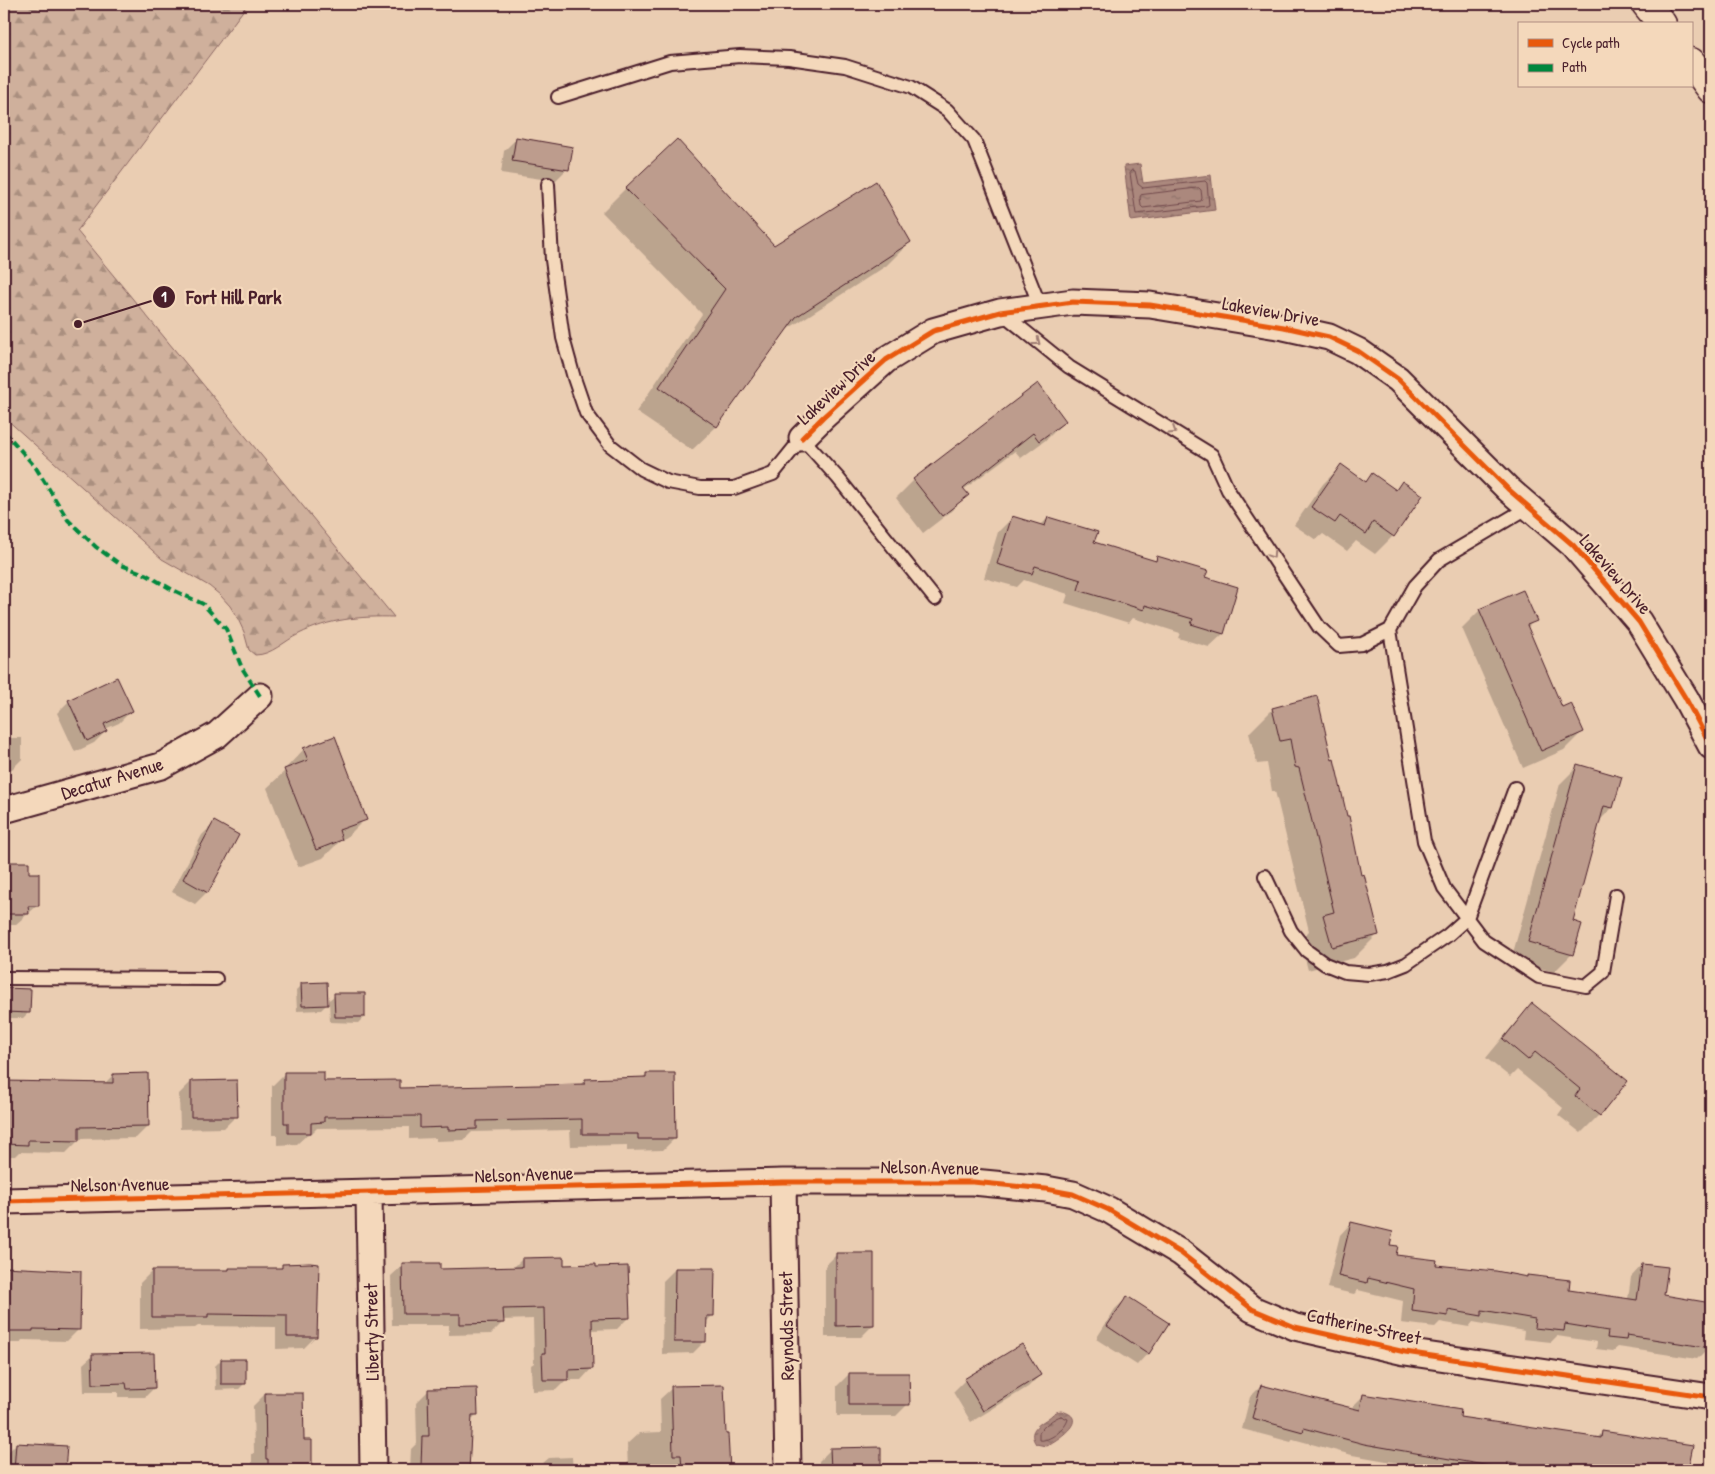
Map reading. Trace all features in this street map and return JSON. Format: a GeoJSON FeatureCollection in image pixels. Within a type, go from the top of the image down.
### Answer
{"type":"FeatureCollection","features":[{"type":"Feature","properties":{"kind":"highway"},"geometry":{"type":"LineString","coordinates":[[1646,4],[1660,22]]}},
{"type":"Feature","properties":{"kind":"highway"},"geometry":{"type":"LineString","coordinates":[[1692,63],[1711,89]]}},
{"type":"Feature","properties":{"kind":"street","name":"Lakeview Drive"},"geometry":{"type":"LineString","coordinates":[[802,438],[886,360],[933,332],[1000,312],[1073,302],[1150,305],[1284,327],[1330,337],[1358,351],[1398,379],[1508,489],[1573,546],[1639,622],[1686,699],[1711,746]]}},
{"type":"Feature","properties":{"kind":"street","name":"Decatur Avenue"},"geometry":{"type":"LineString","coordinates":[[4,810],[161,766],[217,735],[260,696]]}},
{"type":"Feature","properties":{"kind":"street","name":"Nelson Avenue"},"geometry":{"type":"LineString","coordinates":[[4,1201],[783,1182],[973,1182],[1046,1189]]}},
{"type":"Feature","properties":{"kind":"street","name":"Reynolds Street"},"geometry":{"type":"LineString","coordinates":[[783,1182],[788,1470]]}},
{"type":"Feature","properties":{"kind":"street","name":"Catherine Street"},"geometry":{"type":"LineString","coordinates":[[1046,1189],[1073,1194],[1109,1210],[1181,1253],[1252,1309],[1295,1327],[1405,1352],[1711,1397]]}},
{"type":"Feature","properties":{"kind":"street","name":"Liberty Street"},"geometry":{"type":"LineString","coordinates":[[368,1193],[373,1470]]}},
{"type":"Feature","properties":{"kind":"lane"},"geometry":{"type":"LineString","coordinates":[[558,97],[670,62],[740,56],[789,58],[845,66],[911,87],[947,110],[974,140],[1040,306]]}},
{"type":"Feature","properties":{"kind":"lane"},"geometry":{"type":"LineString","coordinates":[[548,184],[552,260],[563,338],[586,413],[610,445],[641,469],[668,482],[700,488],[734,488],[774,474],[802,438],[838,478],[935,599]]}},
{"type":"Feature","properties":{"kind":"lane"},"geometry":{"type":"LineString","coordinates":[[1000,312],[1069,367],[1212,455],[1228,490],[1319,627],[1339,646],[1362,644],[1390,630],[1414,586],[1439,560],[1529,507]]}},
{"type":"Feature","properties":{"kind":"lane"},"geometry":{"type":"LineString","coordinates":[[1390,630],[1424,841],[1444,888],[1484,941],[1539,978],[1586,986],[1603,972],[1616,895]]}},
{"type":"Feature","properties":{"kind":"lane"},"geometry":{"type":"LineString","coordinates":[[1265,876],[1291,931],[1306,951],[1325,964],[1345,972],[1369,974],[1406,964],[1448,935],[1467,918],[1515,788]]}},
{"type":"Feature","properties":{"kind":"lane"},"geometry":{"type":"LineString","coordinates":[[4,978],[216,979]]}},
{"type":"Feature","properties":{"kind":"green space"},"geometry":{"type":"Polygon","coordinates":[[[4,4],[248,4],[77,231],[394,617],[357,618],[322,625],[299,634],[267,653],[255,655],[249,650],[238,619],[220,595],[209,586],[162,559],[4,417],[4,4]]]}},
{"type":"Feature","properties":{"kind":"water"},"geometry":{"type":"Polygon","coordinates":[[[1140,164],[1143,183],[1211,175],[1215,210],[1131,221],[1124,166],[1140,164]]]}},
{"type":"Feature","properties":{"kind":"water"},"geometry":{"type":"Polygon","coordinates":[[[1061,1411],[1070,1414],[1073,1418],[1070,1428],[1058,1439],[1046,1446],[1036,1444],[1033,1435],[1035,1429],[1055,1413],[1061,1411]]]}},
{"type":"Feature","properties":{"kind":"building"},"geometry":{"type":"Polygon","coordinates":[[[516,137],[573,147],[569,170],[512,161],[516,137]]]}},
{"type":"Feature","properties":{"kind":"building"},"geometry":{"type":"Polygon","coordinates":[[[677,139],[774,245],[876,181],[911,242],[796,317],[717,427],[659,387],[725,289],[625,188],[677,139]]]}},
{"type":"Feature","properties":{"kind":"building"},"geometry":{"type":"Polygon","coordinates":[[[1038,383],[1066,421],[1039,441],[1033,433],[963,488],[969,495],[942,516],[913,479],[1038,383]]]}},
{"type":"Feature","properties":{"kind":"building"},"geometry":{"type":"Polygon","coordinates":[[[1341,464],[1366,482],[1372,473],[1396,490],[1402,481],[1423,495],[1394,537],[1373,522],[1366,534],[1340,516],[1335,523],[1311,507],[1341,464]]]}},
{"type":"Feature","properties":{"kind":"building"},"geometry":{"type":"Polygon","coordinates":[[[1012,516],[1045,526],[1048,517],[1098,532],[1094,542],[1156,561],[1157,556],[1208,571],[1205,577],[1238,587],[1224,634],[1191,624],[1193,619],[1145,605],[1144,610],[1078,590],[1081,580],[1035,566],[1032,574],[997,564],[1012,516]]]}},
{"type":"Feature","properties":{"kind":"building"},"geometry":{"type":"Polygon","coordinates":[[[1523,590],[1537,621],[1527,625],[1562,707],[1571,703],[1584,732],[1541,751],[1479,609],[1523,590]]]}},
{"type":"Feature","properties":{"kind":"building"},"geometry":{"type":"Polygon","coordinates":[[[117,677],[133,711],[104,724],[107,731],[87,741],[68,700],[117,677]]]}},
{"type":"Feature","properties":{"kind":"building"},"geometry":{"type":"Polygon","coordinates":[[[1317,696],[1332,760],[1334,759],[1347,816],[1349,816],[1361,875],[1364,874],[1379,935],[1332,947],[1323,915],[1334,912],[1299,768],[1295,767],[1290,739],[1280,741],[1272,708],[1317,696]]]}},
{"type":"Feature","properties":{"kind":"building"},"geometry":{"type":"Polygon","coordinates":[[[335,736],[367,820],[339,830],[342,840],[316,850],[284,769],[308,760],[303,748],[335,736]]]}},
{"type":"Feature","properties":{"kind":"building"},"geometry":{"type":"Polygon","coordinates":[[[1577,764],[1622,777],[1613,808],[1604,806],[1573,921],[1582,924],[1573,955],[1528,942],[1577,764]]]}},
{"type":"Feature","properties":{"kind":"building"},"geometry":{"type":"Polygon","coordinates":[[[214,821],[239,835],[208,893],[183,879],[214,821]]]}},
{"type":"Feature","properties":{"kind":"building"},"geometry":{"type":"Polygon","coordinates":[[[4,862],[29,862],[29,873],[39,873],[39,906],[28,906],[29,914],[4,914],[4,862]]]}},
{"type":"Feature","properties":{"kind":"building"},"geometry":{"type":"Polygon","coordinates":[[[327,982],[328,1005],[302,1006],[301,983],[327,982]]]}},
{"type":"Feature","properties":{"kind":"building"},"geometry":{"type":"Polygon","coordinates":[[[5,988],[31,989],[30,1013],[4,1012],[5,988]]]}},
{"type":"Feature","properties":{"kind":"building"},"geometry":{"type":"Polygon","coordinates":[[[334,993],[365,993],[365,1017],[335,1017],[334,993]]]}},
{"type":"Feature","properties":{"kind":"building"},"geometry":{"type":"Polygon","coordinates":[[[1532,1003],[1628,1081],[1600,1116],[1575,1096],[1580,1089],[1535,1052],[1528,1060],[1503,1039],[1532,1003]]]}},
{"type":"Feature","properties":{"kind":"building"},"geometry":{"type":"Polygon","coordinates":[[[284,1072],[324,1072],[324,1081],[400,1080],[400,1088],[585,1084],[585,1079],[646,1077],[646,1073],[675,1073],[676,1139],[638,1139],[638,1134],[582,1134],[582,1119],[477,1121],[477,1129],[448,1130],[448,1127],[420,1128],[420,1116],[324,1117],[324,1122],[311,1123],[311,1133],[288,1133],[288,1123],[284,1123],[284,1072]]]}},
{"type":"Feature","properties":{"kind":"building"},"geometry":{"type":"Polygon","coordinates":[[[148,1073],[149,1126],[79,1127],[79,1141],[28,1140],[28,1145],[4,1144],[4,1081],[113,1083],[113,1074],[148,1073]]]}},
{"type":"Feature","properties":{"kind":"building"},"geometry":{"type":"Polygon","coordinates":[[[237,1080],[238,1117],[191,1117],[191,1081],[237,1080]]]}},
{"type":"Feature","properties":{"kind":"building"},"geometry":{"type":"Polygon","coordinates":[[[1351,1222],[1393,1232],[1390,1245],[1398,1246],[1396,1255],[1437,1260],[1436,1265],[1496,1271],[1527,1277],[1527,1275],[1570,1280],[1569,1290],[1637,1300],[1642,1264],[1668,1267],[1664,1295],[1711,1303],[1711,1348],[1627,1335],[1626,1340],[1607,1338],[1608,1331],[1565,1324],[1564,1331],[1534,1328],[1535,1319],[1482,1310],[1482,1316],[1448,1310],[1448,1316],[1412,1311],[1414,1289],[1368,1278],[1367,1283],[1338,1276],[1351,1222]]]}},
{"type":"Feature","properties":{"kind":"building"},"geometry":{"type":"Polygon","coordinates":[[[836,1253],[874,1253],[874,1325],[836,1326],[836,1253]]]}},
{"type":"Feature","properties":{"kind":"building"},"geometry":{"type":"Polygon","coordinates":[[[564,1257],[564,1265],[628,1266],[630,1318],[592,1319],[593,1369],[568,1370],[568,1380],[543,1380],[542,1353],[545,1353],[544,1308],[503,1309],[504,1323],[460,1324],[460,1314],[403,1314],[402,1263],[440,1263],[440,1269],[522,1267],[522,1258],[564,1257]]]}},
{"type":"Feature","properties":{"kind":"building"},"geometry":{"type":"Polygon","coordinates":[[[282,1264],[319,1264],[317,1337],[287,1337],[287,1315],[208,1314],[208,1317],[152,1317],[152,1270],[282,1268],[282,1264]]]}},
{"type":"Feature","properties":{"kind":"building"},"geometry":{"type":"Polygon","coordinates":[[[4,1267],[81,1271],[80,1330],[33,1329],[33,1331],[4,1331],[4,1267]]]}},
{"type":"Feature","properties":{"kind":"building"},"geometry":{"type":"Polygon","coordinates":[[[675,1268],[715,1268],[714,1316],[707,1316],[706,1342],[674,1342],[675,1268]]]}},
{"type":"Feature","properties":{"kind":"building"},"geometry":{"type":"Polygon","coordinates":[[[1127,1296],[1169,1323],[1149,1354],[1107,1326],[1127,1296]]]}},
{"type":"Feature","properties":{"kind":"building"},"geometry":{"type":"Polygon","coordinates":[[[1022,1344],[1041,1375],[983,1411],[964,1379],[1022,1344]]]}},
{"type":"Feature","properties":{"kind":"building"},"geometry":{"type":"Polygon","coordinates":[[[154,1353],[155,1388],[127,1389],[126,1383],[93,1384],[92,1354],[154,1353]]]}},
{"type":"Feature","properties":{"kind":"building"},"geometry":{"type":"Polygon","coordinates":[[[221,1359],[246,1359],[246,1384],[221,1384],[221,1359]]]}},
{"type":"Feature","properties":{"kind":"building"},"geometry":{"type":"Polygon","coordinates":[[[849,1373],[909,1373],[910,1405],[849,1405],[849,1373]]]}},
{"type":"Feature","properties":{"kind":"building"},"geometry":{"type":"Polygon","coordinates":[[[724,1385],[730,1470],[682,1470],[681,1455],[673,1455],[671,1386],[724,1385]]]}},
{"type":"Feature","properties":{"kind":"building"},"geometry":{"type":"Polygon","coordinates":[[[1261,1385],[1360,1410],[1363,1394],[1461,1410],[1460,1417],[1601,1438],[1602,1431],[1693,1445],[1688,1470],[1605,1470],[1572,1465],[1571,1470],[1559,1470],[1508,1462],[1507,1469],[1364,1444],[1304,1428],[1303,1432],[1252,1418],[1261,1385]]]}},
{"type":"Feature","properties":{"kind":"building"},"geometry":{"type":"Polygon","coordinates":[[[477,1388],[478,1415],[472,1415],[469,1470],[421,1467],[422,1436],[429,1436],[428,1389],[477,1388]]]}},
{"type":"Feature","properties":{"kind":"building"},"geometry":{"type":"Polygon","coordinates":[[[265,1393],[303,1393],[304,1440],[312,1440],[312,1468],[304,1468],[304,1470],[268,1470],[268,1459],[266,1459],[265,1393]]]}},
{"type":"Feature","properties":{"kind":"building"},"geometry":{"type":"Polygon","coordinates":[[[16,1443],[67,1446],[65,1470],[14,1470],[16,1443]]]}},
{"type":"Feature","properties":{"kind":"building"},"geometry":{"type":"Polygon","coordinates":[[[881,1447],[881,1470],[831,1470],[830,1448],[881,1447]]]}},
{"type":"Feature","properties":{"kind":"marked path"},"geometry":{"type":"LineString","coordinates":[[4,431],[36,468],[68,520],[96,547],[121,565],[145,574],[203,604],[226,629],[242,668],[260,696]]}},
{"type":"Feature","properties":{"kind":"cycle path"},"geometry":{"type":"LineString","coordinates":[[802,438],[886,360],[933,331],[1000,312],[1073,302],[1150,305],[1284,327],[1329,337],[1358,351],[1398,379],[1508,489],[1573,545],[1639,622],[1686,699],[1711,746]]}},
{"type":"Feature","properties":{"kind":"cycle path"},"geometry":{"type":"LineString","coordinates":[[4,1201],[783,1182],[973,1182],[1046,1189],[1073,1194],[1109,1210],[1181,1253],[1252,1309],[1295,1327],[1405,1352],[1711,1397]]}},
{"type":"Feature","properties":{"kind":"place","name":"Fort Hill Park"},"geometry":{"type":"Point","coordinates":[78,324]}}]}
